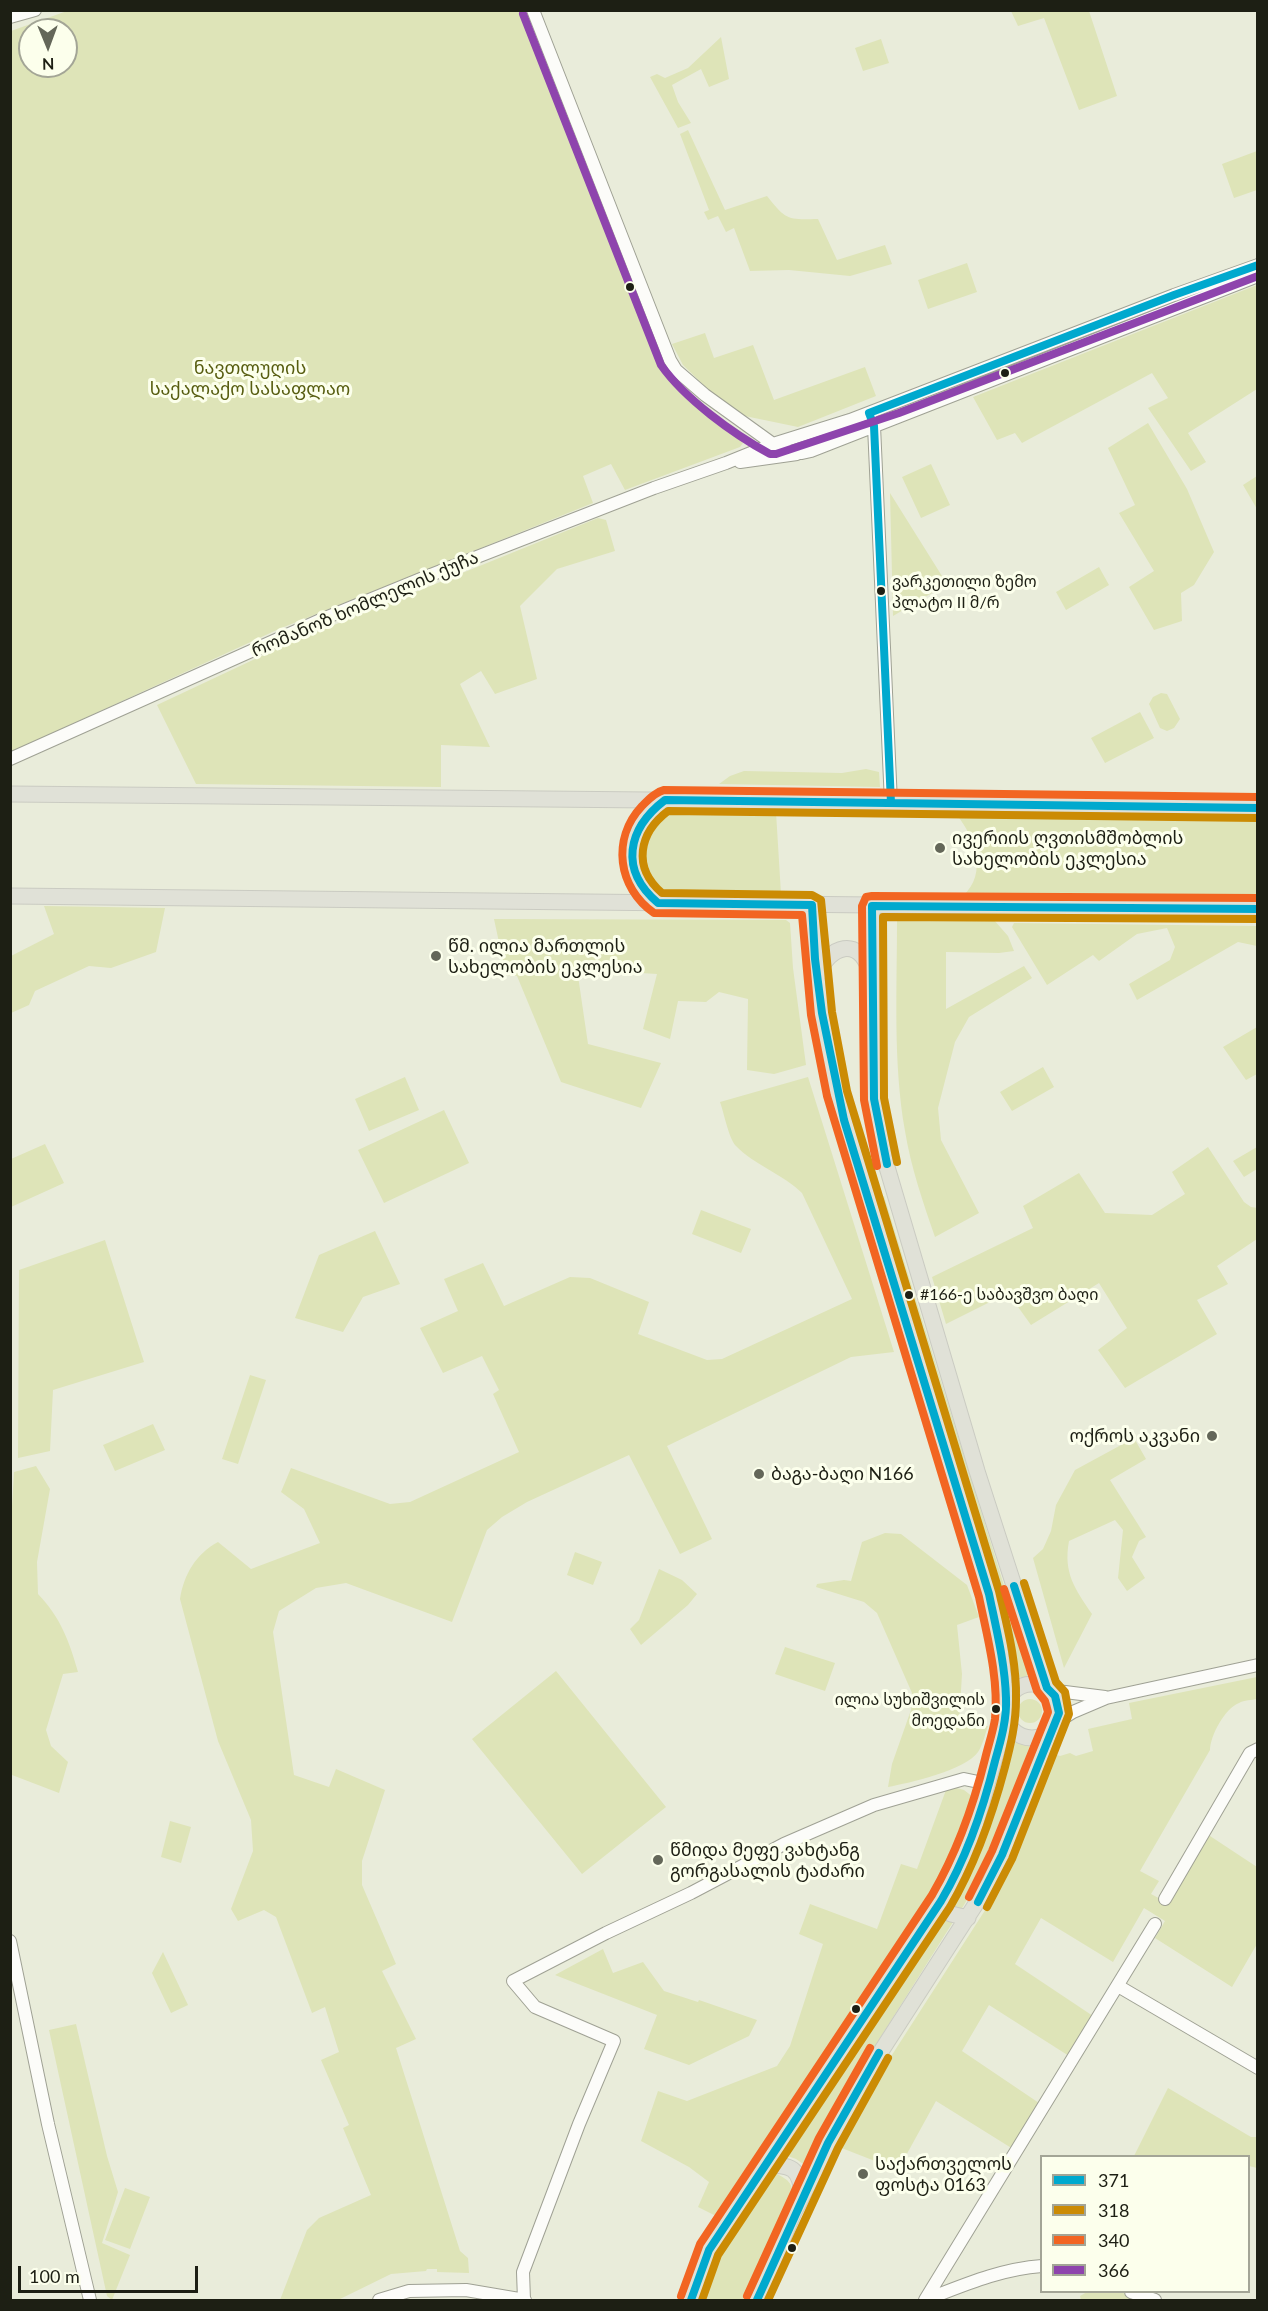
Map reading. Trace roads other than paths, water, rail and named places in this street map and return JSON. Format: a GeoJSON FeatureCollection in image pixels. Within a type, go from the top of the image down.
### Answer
{"type":"FeatureCollection","features":[{"type":"Feature","properties":{"kind":"main road"},"geometry":{"type":"LineString","coordinates":[[15,791],[1257,808]]}},
{"type":"Feature","properties":{"kind":"main road"},"geometry":{"type":"LineString","coordinates":[[658,903],[642,887],[636,875],[633,841],[636,830],[648,812],[665,800]]}},
{"type":"Feature","properties":{"kind":"main road"},"geometry":{"type":"LineString","coordinates":[[10,896],[1257,909]]}},
{"type":"Feature","properties":{"kind":"main road"},"geometry":{"type":"LineString","coordinates":[[812,905],[817,977],[829,1065],[989,1594],[999,1640],[1006,1700]]}},
{"type":"Feature","properties":{"kind":"main road"},"geometry":{"type":"LineString","coordinates":[[757,2301],[802,2196],[860,2084],[990,1882],[1054,1726],[1058,1704],[1048,1689],[977,1471],[887,1166],[874,1099],[872,906]]}},
{"type":"Feature","properties":{"kind":"main road"},"geometry":{"type":"LineString","coordinates":[[817,977],[826,958],[836,951],[845,949],[857,951],[863,956],[871,977]]}},
{"type":"Feature","properties":{"kind":"main road"},"geometry":{"type":"LineString","coordinates":[[861,1176],[872,1180],[880,1179],[887,1166]]}},
{"type":"Feature","properties":{"kind":"main road"},"geometry":{"type":"LineString","coordinates":[[871,1209],[872,1197],[880,1190],[886,1190],[898,1201]]}},
{"type":"Feature","properties":{"kind":"main road"},"geometry":{"type":"LineString","coordinates":[[691,2301],[709,2250],[791,2130],[941,1901],[970,1843],[1006,1719],[1004,1706],[1006,1700],[1020,1686],[1029,1683],[1039,1684],[1048,1689]]}},
{"type":"Feature","properties":{"kind":"main road"},"geometry":{"type":"LineString","coordinates":[[1006,1719],[1015,1732],[1029,1738],[1037,1737],[1054,1726]]}},
{"type":"Feature","properties":{"kind":"main road"},"geometry":{"type":"LineString","coordinates":[[941,1901],[951,1914],[968,1918]]}},
{"type":"Feature","properties":{"kind":"main road"},"geometry":{"type":"LineString","coordinates":[[765,2165],[784,2165],[795,2170],[801,2181],[802,2196]]}},
{"type":"Feature","properties":{"kind":"street"},"geometry":{"type":"LineString","coordinates":[[10,17],[35,10]]}},
{"type":"Feature","properties":{"kind":"street"},"geometry":{"type":"LineString","coordinates":[[532,10],[670,360],[676,370],[705,395],[773,444],[802,453]]}},
{"type":"Feature","properties":{"kind":"street","name":"რომანოზ ხომლელის ქუჩა"},"geometry":{"type":"LineString","coordinates":[[10,765],[16,757],[325,618],[619,501],[773,444],[869,413],[1257,265]]}},
{"type":"Feature","properties":{"kind":"street","name":"რომანოზ ხომლელის ქუჩა"},"geometry":{"type":"LineString","coordinates":[[726,463],[802,453],[1257,276]]}},
{"type":"Feature","properties":{"kind":"street"},"geometry":{"type":"LineString","coordinates":[[869,413],[874,426],[891,803]]}},
{"type":"Feature","properties":{"kind":"street"},"geometry":{"type":"LineString","coordinates":[[760,460],[769,452],[773,444]]}},
{"type":"Feature","properties":{"kind":"street"},"geometry":{"type":"LineString","coordinates":[[1054,1726],[1073,1712],[1106,1698],[1257,1665]]}},
{"type":"Feature","properties":{"kind":"street"},"geometry":{"type":"LineString","coordinates":[[1048,1689],[1106,1698]]}},
{"type":"Feature","properties":{"kind":"street"},"geometry":{"type":"LineString","coordinates":[[1165,1899],[1250,1753],[1257,1749]]}},
{"type":"Feature","properties":{"kind":"street"},"geometry":{"type":"LineString","coordinates":[[379,2301],[409,2291],[466,2290],[524,2300],[523,2272],[579,2124],[614,2041],[535,2007],[513,1981],[784,1844],[874,1805],[964,1779],[988,1784]]}},
{"type":"Feature","properties":{"kind":"street"},"geometry":{"type":"LineString","coordinates":[[925,2301],[1155,1924]]}},
{"type":"Feature","properties":{"kind":"street"},"geometry":{"type":"LineString","coordinates":[[10,1941],[46,2114],[90,2301]]}},
{"type":"Feature","properties":{"kind":"street"},"geometry":{"type":"LineString","coordinates":[[1118,1986],[1257,2068]]}},
{"type":"Feature","properties":{"kind":"street"},"geometry":{"type":"LineString","coordinates":[[925,2301],[1005,2271],[1040,2266]]}},
{"type":"Feature","properties":{"kind":"street"},"geometry":{"type":"LineString","coordinates":[[1134,2293],[1155,2301]]}},
{"type":"Feature","properties":{"kind":"place","name":"ვარკეთილი ზემო პლატო II მ/რ"},"geometry":{"type":"Point","coordinates":[881,591]}},
{"type":"Feature","properties":{"kind":"place","name":"ივერიის ღვთისმშობლის სახელობის ეკლესია"},"geometry":{"type":"Point","coordinates":[940,848]}},
{"type":"Feature","properties":{"kind":"place","name":"წმ. ილია მართლის სახელობის ეკლესია"},"geometry":{"type":"Point","coordinates":[436,956]}},
{"type":"Feature","properties":{"kind":"place","name":"#166-ე საბავშვო ბაღი"},"geometry":{"type":"Point","coordinates":[909,1295]}},
{"type":"Feature","properties":{"kind":"place","name":"ოქროს აკვანი"},"geometry":{"type":"Point","coordinates":[1212,1436]}},
{"type":"Feature","properties":{"kind":"place","name":"ბაგა-ბაღი N166"},"geometry":{"type":"Point","coordinates":[759,1474]}},
{"type":"Feature","properties":{"kind":"place","name":"ილია სუხიშვილის მოედანი"},"geometry":{"type":"Point","coordinates":[996,1709]}},
{"type":"Feature","properties":{"kind":"place","name":"წმიდა მეფე ვახტანგ გორგასალის ტაძარი"},"geometry":{"type":"Point","coordinates":[658,1860]}},
{"type":"Feature","properties":{"kind":"place","name":"საქართველოს ფოსტა 0163"},"geometry":{"type":"Point","coordinates":[863,2174]}},
{"type":"Feature","properties":{"kind":"park label","name":"ნავთლუღის საქალაქო სასაფლაო"},"geometry":{"type":"Point","coordinates":[250,378]}}]}
